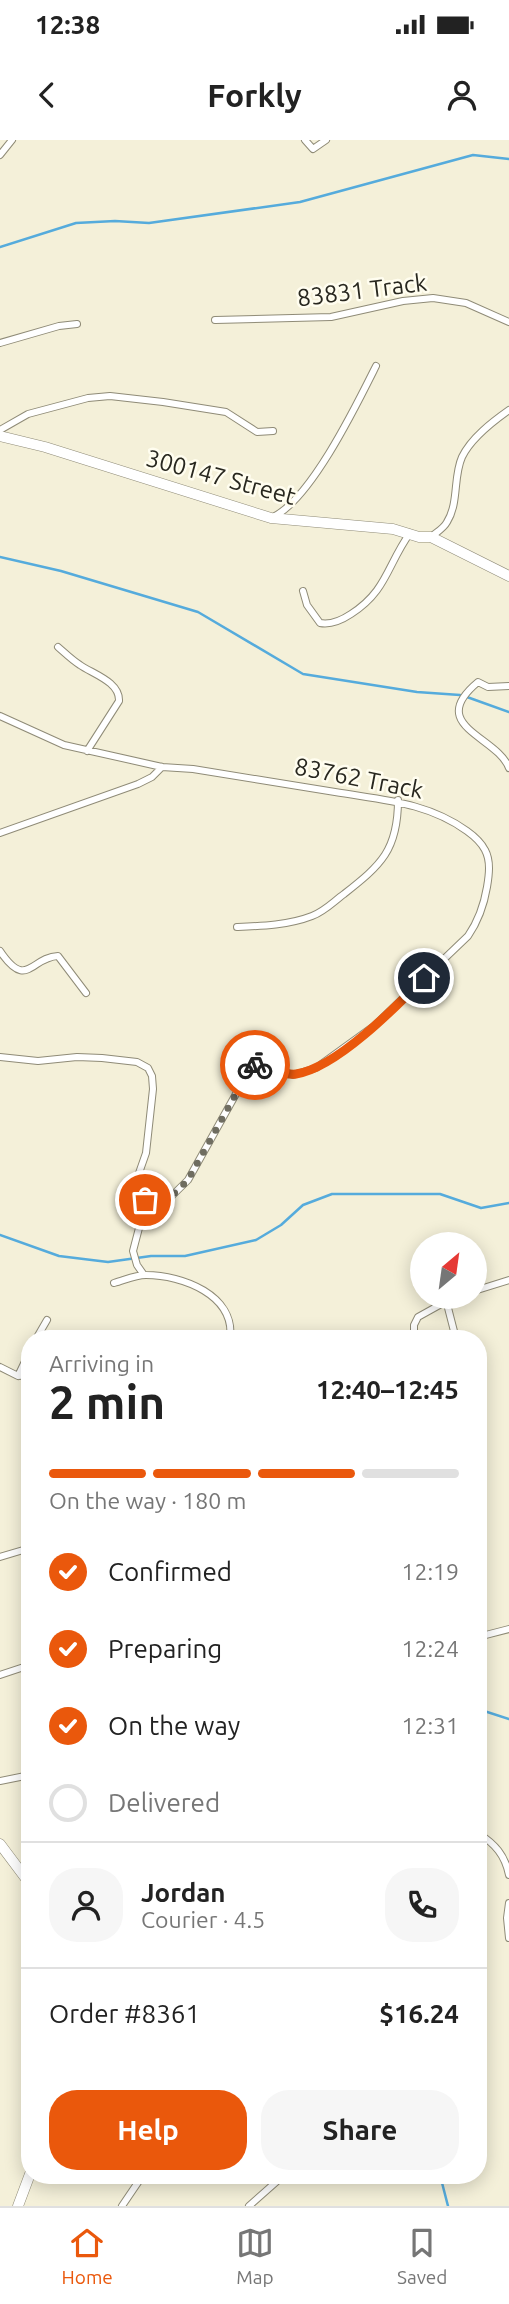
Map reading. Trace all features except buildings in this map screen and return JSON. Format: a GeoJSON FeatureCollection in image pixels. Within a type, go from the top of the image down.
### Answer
{"type":"FeatureCollection","features":[{"type":"Feature","properties":{"kind":"street"},"geometry":{"type":"LineString","coordinates":[[0,155],[12,140]]}},
{"type":"Feature","properties":{"kind":"street"},"geometry":{"type":"LineString","coordinates":[[305,140],[313,149],[326,140]]}},
{"type":"Feature","properties":{"kind":"street","name":"83831 Track"},"geometry":{"type":"LineString","coordinates":[[215,320],[331,317],[403,301],[433,298],[466,303],[509,322]]}},
{"type":"Feature","properties":{"kind":"street"},"geometry":{"type":"LineString","coordinates":[[0,343],[59,326],[77,324]]}},
{"type":"Feature","properties":{"kind":"street"},"geometry":{"type":"LineString","coordinates":[[271,518],[287,509],[299,496],[332,449],[376,366]]}},
{"type":"Feature","properties":{"kind":"street"},"geometry":{"type":"LineString","coordinates":[[0,430],[28,414],[88,398],[110,396],[226,412],[257,432],[273,431]]}},
{"type":"Feature","properties":{"kind":"street"},"geometry":{"type":"LineString","coordinates":[[431,537],[446,524],[450,515],[463,456],[472,443],[508,413]]}},
{"type":"Feature","properties":{"kind":"street","name":"300147 Street"},"geometry":{"type":"LineString","coordinates":[[0,436],[46,447],[271,518],[393,529],[431,537],[509,576]]}},
{"type":"Feature","properties":{"kind":"street"},"geometry":{"type":"LineString","coordinates":[[303,591],[307,605],[320,623],[328,624],[348,616],[371,600],[380,589],[395,556],[410,533]]}},
{"type":"Feature","properties":{"kind":"street"},"geometry":{"type":"LineString","coordinates":[[58,647],[107,682],[119,695],[119,701],[87,751]]}},
{"type":"Feature","properties":{"kind":"street"},"geometry":{"type":"LineString","coordinates":[[509,686],[488,687],[478,682],[461,700],[460,711],[467,729],[500,753],[509,768]]}},
{"type":"Feature","properties":{"kind":"street","name":"83762 Track"},"geometry":{"type":"LineString","coordinates":[[0,716],[52,740],[87,751],[162,767],[193,769],[398,800],[446,817],[475,837],[485,849],[489,876],[483,906],[468,936],[374,1026],[316,1068],[293,1075],[263,1064],[251,1067],[188,1180],[143,1221],[135,1241],[134,1258],[144,1275]]}},
{"type":"Feature","properties":{"kind":"street"},"geometry":{"type":"LineString","coordinates":[[0,833],[138,784],[152,777],[162,767]]}},
{"type":"Feature","properties":{"kind":"street"},"geometry":{"type":"LineString","coordinates":[[237,927],[290,922],[324,910],[376,869],[384,859],[395,835],[398,800]]}},
{"type":"Feature","properties":{"kind":"street"},"geometry":{"type":"LineString","coordinates":[[0,951],[12,967],[21,970],[34,968],[53,956],[58,956],[86,993]]}},
{"type":"Feature","properties":{"kind":"street"},"geometry":{"type":"LineString","coordinates":[[0,1057],[38,1061],[77,1057],[102,1058],[136,1062],[148,1068],[152,1076],[153,1090],[146,1153],[139,1172],[140,1194],[159,1208]]}},
{"type":"Feature","properties":{"kind":"street"},"geometry":{"type":"LineString","coordinates":[[114,1283],[144,1275],[179,1279],[199,1286],[225,1310],[231,1330]]}},
{"type":"Feature","properties":{"kind":"street"},"geometry":{"type":"LineString","coordinates":[[487,1287],[509,1280]]}},
{"type":"Feature","properties":{"kind":"street"},"geometry":{"type":"LineString","coordinates":[[414,1330],[418,1317],[431,1309]]}},
{"type":"Feature","properties":{"kind":"street"},"geometry":{"type":"LineString","coordinates":[[448,1309],[454,1330]]}},
{"type":"Feature","properties":{"kind":"street"},"geometry":{"type":"LineString","coordinates":[[41,1330],[47,1320]]}},
{"type":"Feature","properties":{"kind":"street"},"geometry":{"type":"LineString","coordinates":[[0,1367],[21,1376]]}},
{"type":"Feature","properties":{"kind":"street"},"geometry":{"type":"LineString","coordinates":[[18,1376],[21,1370]]}},
{"type":"Feature","properties":{"kind":"street"},"geometry":{"type":"LineString","coordinates":[[0,1557],[21,1551]]}},
{"type":"Feature","properties":{"kind":"street"},"geometry":{"type":"LineString","coordinates":[[487,1635],[509,1629]]}},
{"type":"Feature","properties":{"kind":"street"},"geometry":{"type":"LineString","coordinates":[[0,1675],[21,1668]]}},
{"type":"Feature","properties":{"kind":"street"},"geometry":{"type":"LineString","coordinates":[[0,1781],[21,1777]]}},
{"type":"Feature","properties":{"kind":"street"},"geometry":{"type":"LineString","coordinates":[[487,1839],[497,1846],[507,1864],[509,1875]]}},
{"type":"Feature","properties":{"kind":"street"},"geometry":{"type":"LineString","coordinates":[[0,1844],[21,1872]]}},
{"type":"Feature","properties":{"kind":"street"},"geometry":{"type":"LineString","coordinates":[[509,1903],[509,1938]]}},
{"type":"Feature","properties":{"kind":"street"},"geometry":{"type":"LineString","coordinates":[[18,2206],[26,2184]]}},
{"type":"Feature","properties":{"kind":"street"},"geometry":{"type":"LineString","coordinates":[[122,2206],[137,2184]]}},
{"type":"Feature","properties":{"kind":"street"},"geometry":{"type":"LineString","coordinates":[[249,2206],[274,2184]]}},
{"type":"Feature","properties":{"kind":"waterway"},"geometry":{"type":"LineString","coordinates":[[0,247],[76,223],[149,223],[300,202],[473,155],[509,159]]}},
{"type":"Feature","properties":{"kind":"waterway"},"geometry":{"type":"LineString","coordinates":[[0,557],[61,571],[198,612],[303,674],[417,692],[460,695]]}},
{"type":"Feature","properties":{"kind":"waterway"},"geometry":{"type":"LineString","coordinates":[[467,697],[509,712]]}},
{"type":"Feature","properties":{"kind":"waterway"},"geometry":{"type":"LineString","coordinates":[[0,1235],[59,1256],[108,1262],[151,1256],[185,1256],[256,1240],[281,1225],[303,1205],[332,1194],[440,1194],[481,1208],[509,1203]]}},
{"type":"Feature","properties":{"kind":"waterway"},"geometry":{"type":"LineString","coordinates":[[487,1712],[509,1719]]}},
{"type":"Feature","properties":{"kind":"waterway"},"geometry":{"type":"LineString","coordinates":[[442,2184],[448,2206]]}},
{"type":"Feature","properties":{"kind":"way so far"},"geometry":{"type":"LineString","coordinates":[[145,1200],[159,1208],[182,1188],[251,1067],[255,1065]]}},
{"type":"Feature","properties":{"kind":"route"},"geometry":{"type":"LineString","coordinates":[[255,1065],[263,1064],[293,1075],[316,1068],[374,1026],[424,978]]}}]}
